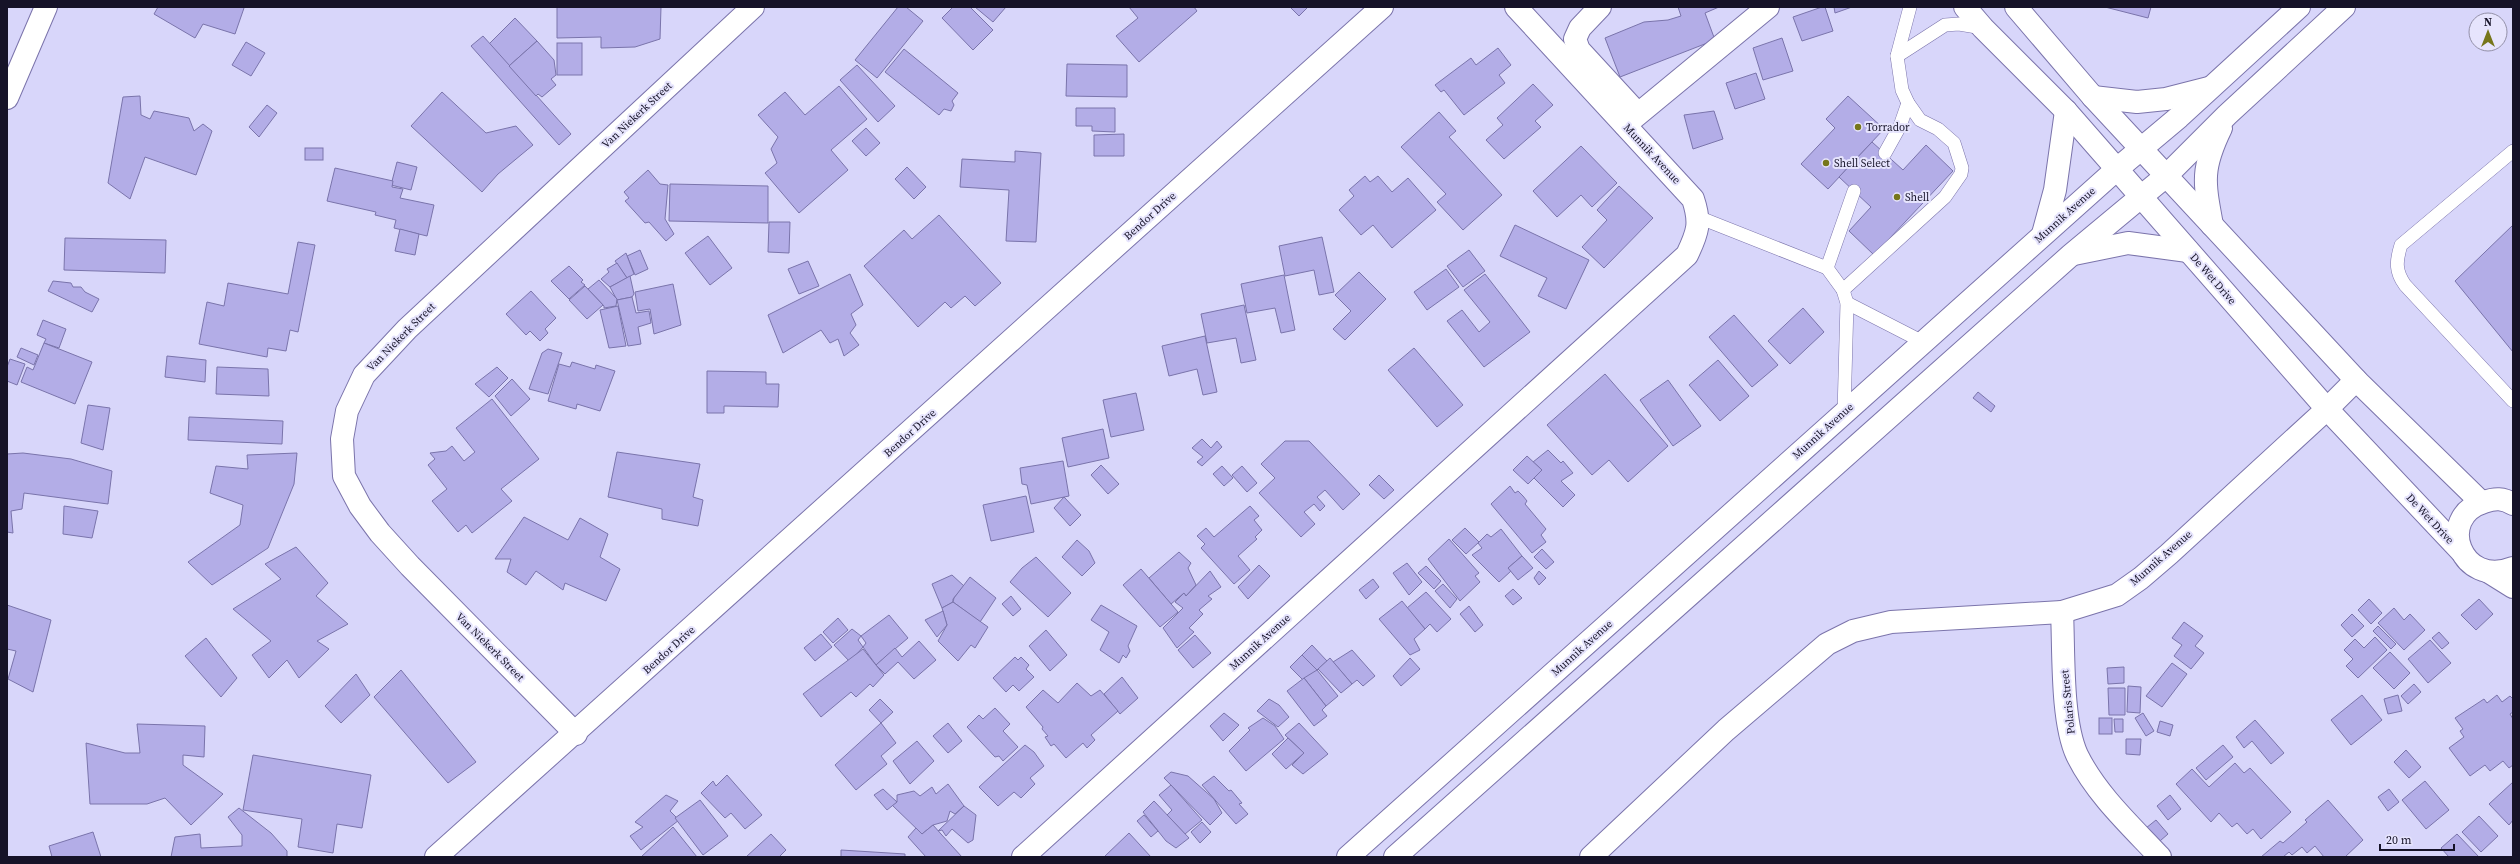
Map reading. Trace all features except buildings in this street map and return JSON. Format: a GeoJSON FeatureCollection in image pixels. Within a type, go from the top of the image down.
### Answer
{"type":"FeatureCollection","features":[{"type":"Feature","properties":{"kind":"street"},"geometry":{"type":"LineString","coordinates":[[7,98],[46,7]]}},
{"type":"Feature","properties":{"kind":"street","name":"Van Niekerk Street"},"geometry":{"type":"LineString","coordinates":[[576,734],[410,566],[380,533],[360,506],[344,476],[342,439],[348,411],[364,375],[407,329],[730,14],[753,7]]}},
{"type":"Feature","properties":{"kind":"street","name":"Bendor Drive"},"geometry":{"type":"LineString","coordinates":[[436,857],[576,734],[1382,7]]}},
{"type":"Feature","properties":{"kind":"street","name":"Munnik Avenue"},"geometry":{"type":"LineString","coordinates":[[1023,857],[1687,255],[1697,234],[1698,217],[1693,199],[1631,119],[1516,7]]}},
{"type":"Feature","properties":{"kind":"street"},"geometry":{"type":"LineString","coordinates":[[1600,7],[1580,28],[1575,39],[1579,50],[1631,119],[1768,7]]}},
{"type":"Feature","properties":{"kind":"street","name":"De Wet Drive"},"geometry":{"type":"LineString","coordinates":[[1965,7],[1983,28],[2066,111],[2327,409],[2461,551],[2468,561],[2477,569],[2489,572],[2513,587]]}},
{"type":"Feature","properties":{"kind":"street"},"geometry":{"type":"LineString","coordinates":[[2016,7],[2093,97],[2356,380],[2481,502]]}},
{"type":"Feature","properties":{"kind":"street","name":"Munnik Avenue"},"geometry":{"type":"LineString","coordinates":[[1348,857],[2116,169],[2211,88],[2299,7]]}},
{"type":"Feature","properties":{"kind":"street"},"geometry":{"type":"LineString","coordinates":[[1395,857],[2071,255],[2141,195],[2166,176],[2227,115],[2344,7]]}},
{"type":"Feature","properties":{"kind":"street"},"geometry":{"type":"LineString","coordinates":[[2093,97],[2137,102],[2166,99],[2211,88]]}},
{"type":"Feature","properties":{"kind":"street"},"geometry":{"type":"LineString","coordinates":[[2044,234],[2055,190],[2066,111]]}},
{"type":"Feature","properties":{"kind":"street"},"geometry":{"type":"LineString","coordinates":[[2212,225],[2205,188],[2205,171],[2208,155],[2227,115]]}},
{"type":"Feature","properties":{"kind":"street"},"geometry":{"type":"LineString","coordinates":[[2071,255],[2128,243],[2188,251]]}},
{"type":"Feature","properties":{"kind":"street","name":"Munnik Avenue"},"geometry":{"type":"LineString","coordinates":[[1593,856],[1726,730],[1827,644],[1853,631],[1891,622],[2062,612],[2116,594],[2141,578],[2327,409],[2356,380]]}},
{"type":"Feature","properties":{"kind":"street"},"geometry":{"type":"LineString","coordinates":[[2461,551],[2458,539],[2459,527],[2464,516],[2472,506],[2495,498],[2511,500]]}},
{"type":"Feature","properties":{"kind":"street"},"geometry":{"type":"LineString","coordinates":[[2489,572],[2501,573],[2513,568]]}},
{"type":"Feature","properties":{"kind":"street","name":"Polaris Street"},"geometry":{"type":"LineString","coordinates":[[2062,612],[2067,706],[2070,733],[2077,755],[2097,786],[2160,857]]}},
{"type":"Feature","properties":{"kind":"lane"},"geometry":{"type":"LineString","coordinates":[[1844,413],[1845,297],[1945,196],[1961,174],[1962,168],[1954,143],[1938,130],[1920,120],[1908,103],[1902,90],[1897,56],[1910,7]]}},
{"type":"Feature","properties":{"kind":"lane"},"geometry":{"type":"LineString","coordinates":[[1897,56],[1945,25],[1960,24],[1983,28]]}},
{"type":"Feature","properties":{"kind":"lane"},"geometry":{"type":"LineString","coordinates":[[1885,153],[1900,126],[1908,103]]}},
{"type":"Feature","properties":{"kind":"lane"},"geometry":{"type":"LineString","coordinates":[[2513,151],[2402,245],[2397,259],[2397,274],[2405,285],[2513,401]]}},
{"type":"Feature","properties":{"kind":"lane"},"geometry":{"type":"LineString","coordinates":[[1827,268],[1854,191]]}},
{"type":"Feature","properties":{"kind":"lane"},"geometry":{"type":"LineString","coordinates":[[1698,217],[1827,268],[1845,297],[1923,342]]}},
{"type":"Feature","properties":{"kind":"place","name":"Torrador"},"geometry":{"type":"Point","coordinates":[1858,127]}},
{"type":"Feature","properties":{"kind":"place","name":"Shell Select"},"geometry":{"type":"Point","coordinates":[1826,163]}},
{"type":"Feature","properties":{"kind":"place","name":"Shell"},"geometry":{"type":"Point","coordinates":[1897,197]}}]}
